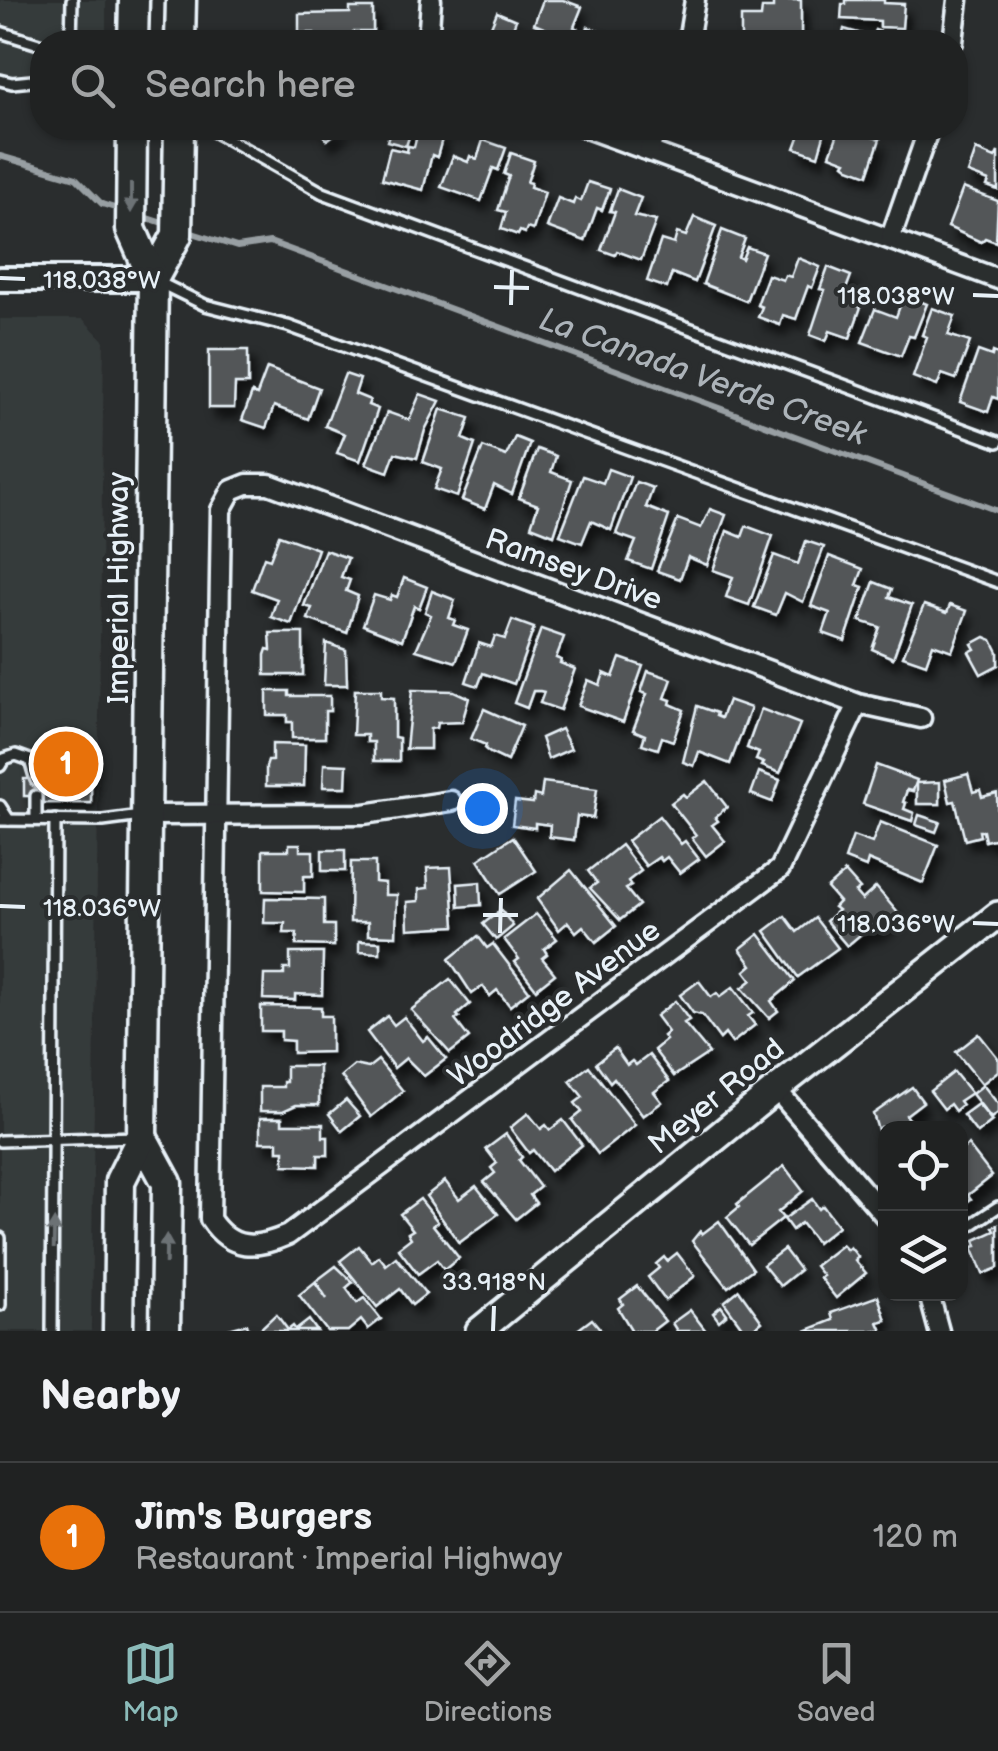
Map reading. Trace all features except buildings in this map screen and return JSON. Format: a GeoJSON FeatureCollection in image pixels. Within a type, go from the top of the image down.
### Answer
{"type":"FeatureCollection","features":[{"type":"Feature","properties":{"kind":"main road"},"geometry":{"type":"LineString","coordinates":[[133,30],[134,0]]}},
{"type":"Feature","properties":{"kind":"main road"},"geometry":{"type":"LineString","coordinates":[[180,0],[180,30]]}},
{"type":"Feature","properties":{"kind":"main road","name":"Imperial Highway"},"geometry":{"type":"LineString","coordinates":[[118,1331],[120,1181],[142,1137],[149,816],[152,271],[131,229],[132,140]]}},
{"type":"Feature","properties":{"kind":"main road","name":"Imperial Highway"},"geometry":{"type":"LineString","coordinates":[[152,271],[177,235],[179,140]]}},
{"type":"Feature","properties":{"kind":"main road","name":"Meyer Road"},"geometry":{"type":"LineString","coordinates":[[479,1331],[776,1088],[998,915]]}},
{"type":"Feature","properties":{"kind":"main road","name":"Imperial Highway"},"geometry":{"type":"LineString","coordinates":[[142,1137],[167,1183],[165,1331]]}},
{"type":"Feature","properties":{"kind":"street"},"geometry":{"type":"LineString","coordinates":[[429,30],[431,0]]}},
{"type":"Feature","properties":{"kind":"street"},"geometry":{"type":"LineString","coordinates":[[690,30],[695,0]]}},
{"type":"Feature","properties":{"kind":"street"},"geometry":{"type":"LineString","coordinates":[[954,30],[958,0]]}},
{"type":"Feature","properties":{"kind":"street"},"geometry":{"type":"LineString","coordinates":[[620,140],[998,279]]}},
{"type":"Feature","properties":{"kind":"street"},"geometry":{"type":"LineString","coordinates":[[649,150],[653,140]]}},
{"type":"Feature","properties":{"kind":"street"},"geometry":{"type":"LineString","coordinates":[[890,237],[924,140]]}},
{"type":"Feature","properties":{"kind":"street"},"geometry":{"type":"LineString","coordinates":[[0,279],[152,271]]}},
{"type":"Feature","properties":{"kind":"street","name":"Ramsey Drive"},"geometry":{"type":"LineString","coordinates":[[216,815],[221,510],[225,498],[238,485],[269,484],[858,704],[921,718]]}},
{"type":"Feature","properties":{"kind":"street","name":"Woodridge Avenue"},"geometry":{"type":"LineString","coordinates":[[216,815],[210,1219],[231,1242],[249,1247],[288,1236],[780,869],[858,704]]}},
{"type":"Feature","properties":{"kind":"street"},"geometry":{"type":"LineString","coordinates":[[149,816],[364,814],[451,801]]}},
{"type":"Feature","properties":{"kind":"street"},"geometry":{"type":"LineString","coordinates":[[776,1088],[880,1211]]}},
{"type":"Feature","properties":{"kind":"street"},"geometry":{"type":"LineString","coordinates":[[930,1301],[939,1331]]}},
{"type":"Feature","properties":{"kind":"lane"},"geometry":{"type":"LineString","coordinates":[[71,30],[72,0]]}},
{"type":"Feature","properties":{"kind":"lane"},"geometry":{"type":"LineString","coordinates":[[0,32],[30,41]]}},
{"type":"Feature","properties":{"kind":"lane"},"geometry":{"type":"LineString","coordinates":[[0,80],[30,81]]}},
{"type":"Feature","properties":{"kind":"lane"},"geometry":{"type":"LineString","coordinates":[[229,140],[322,193],[998,442]]}},
{"type":"Feature","properties":{"kind":"lane"},"geometry":{"type":"LineString","coordinates":[[152,271],[205,304],[288,326],[998,582]]}},
{"type":"Feature","properties":{"kind":"lane"},"geometry":{"type":"LineString","coordinates":[[0,766],[4,759],[16,755],[30,760],[36,780]]}},
{"type":"Feature","properties":{"kind":"lane"},"geometry":{"type":"LineString","coordinates":[[36,796],[36,820]]}},
{"type":"Feature","properties":{"kind":"lane"},"geometry":{"type":"LineString","coordinates":[[0,806],[4,820],[149,816]]}},
{"type":"Feature","properties":{"kind":"lane"},"geometry":{"type":"LineString","coordinates":[[52,1331],[55,820]]}},
{"type":"Feature","properties":{"kind":"lane"},"geometry":{"type":"LineString","coordinates":[[0,1141],[142,1137]]}},
{"type":"Feature","properties":{"kind":"lane"},"geometry":{"type":"LineString","coordinates":[[968,1227],[998,1207]]}},
{"type":"Feature","properties":{"kind":"lane"},"geometry":{"type":"LineString","coordinates":[[0,1238],[0,1305]]}},
{"type":"Feature","properties":{"kind":"shaded area"},"geometry":{"type":"Polygon","coordinates":[[[0,0],[106,0],[106,30],[30,30],[30,83],[0,74],[0,0]]]}},
{"type":"Feature","properties":{"kind":"shaded area"},"geometry":{"type":"Polygon","coordinates":[[[0,319],[83,319],[104,341],[91,1331],[0,1331],[0,319]]]}},
{"type":"Feature","properties":{"kind":"waterway","name":"La Canada Verde Creek"},"geometry":{"type":"LineString","coordinates":[[0,156],[76,178],[102,204],[121,210]]}},
{"type":"Feature","properties":{"kind":"waterway","name":"La Canada Verde Creek"},"geometry":{"type":"LineString","coordinates":[[138,215],[169,225]]}},
{"type":"Feature","properties":{"kind":"waterway","name":"La Canada Verde Creek"},"geometry":{"type":"LineString","coordinates":[[186,231],[237,247],[270,242],[998,511]]}},
{"type":"Feature","properties":{"kind":"place","name":"Jim's Burgers"},"geometry":{"type":"Point","coordinates":[66,764]}}]}
